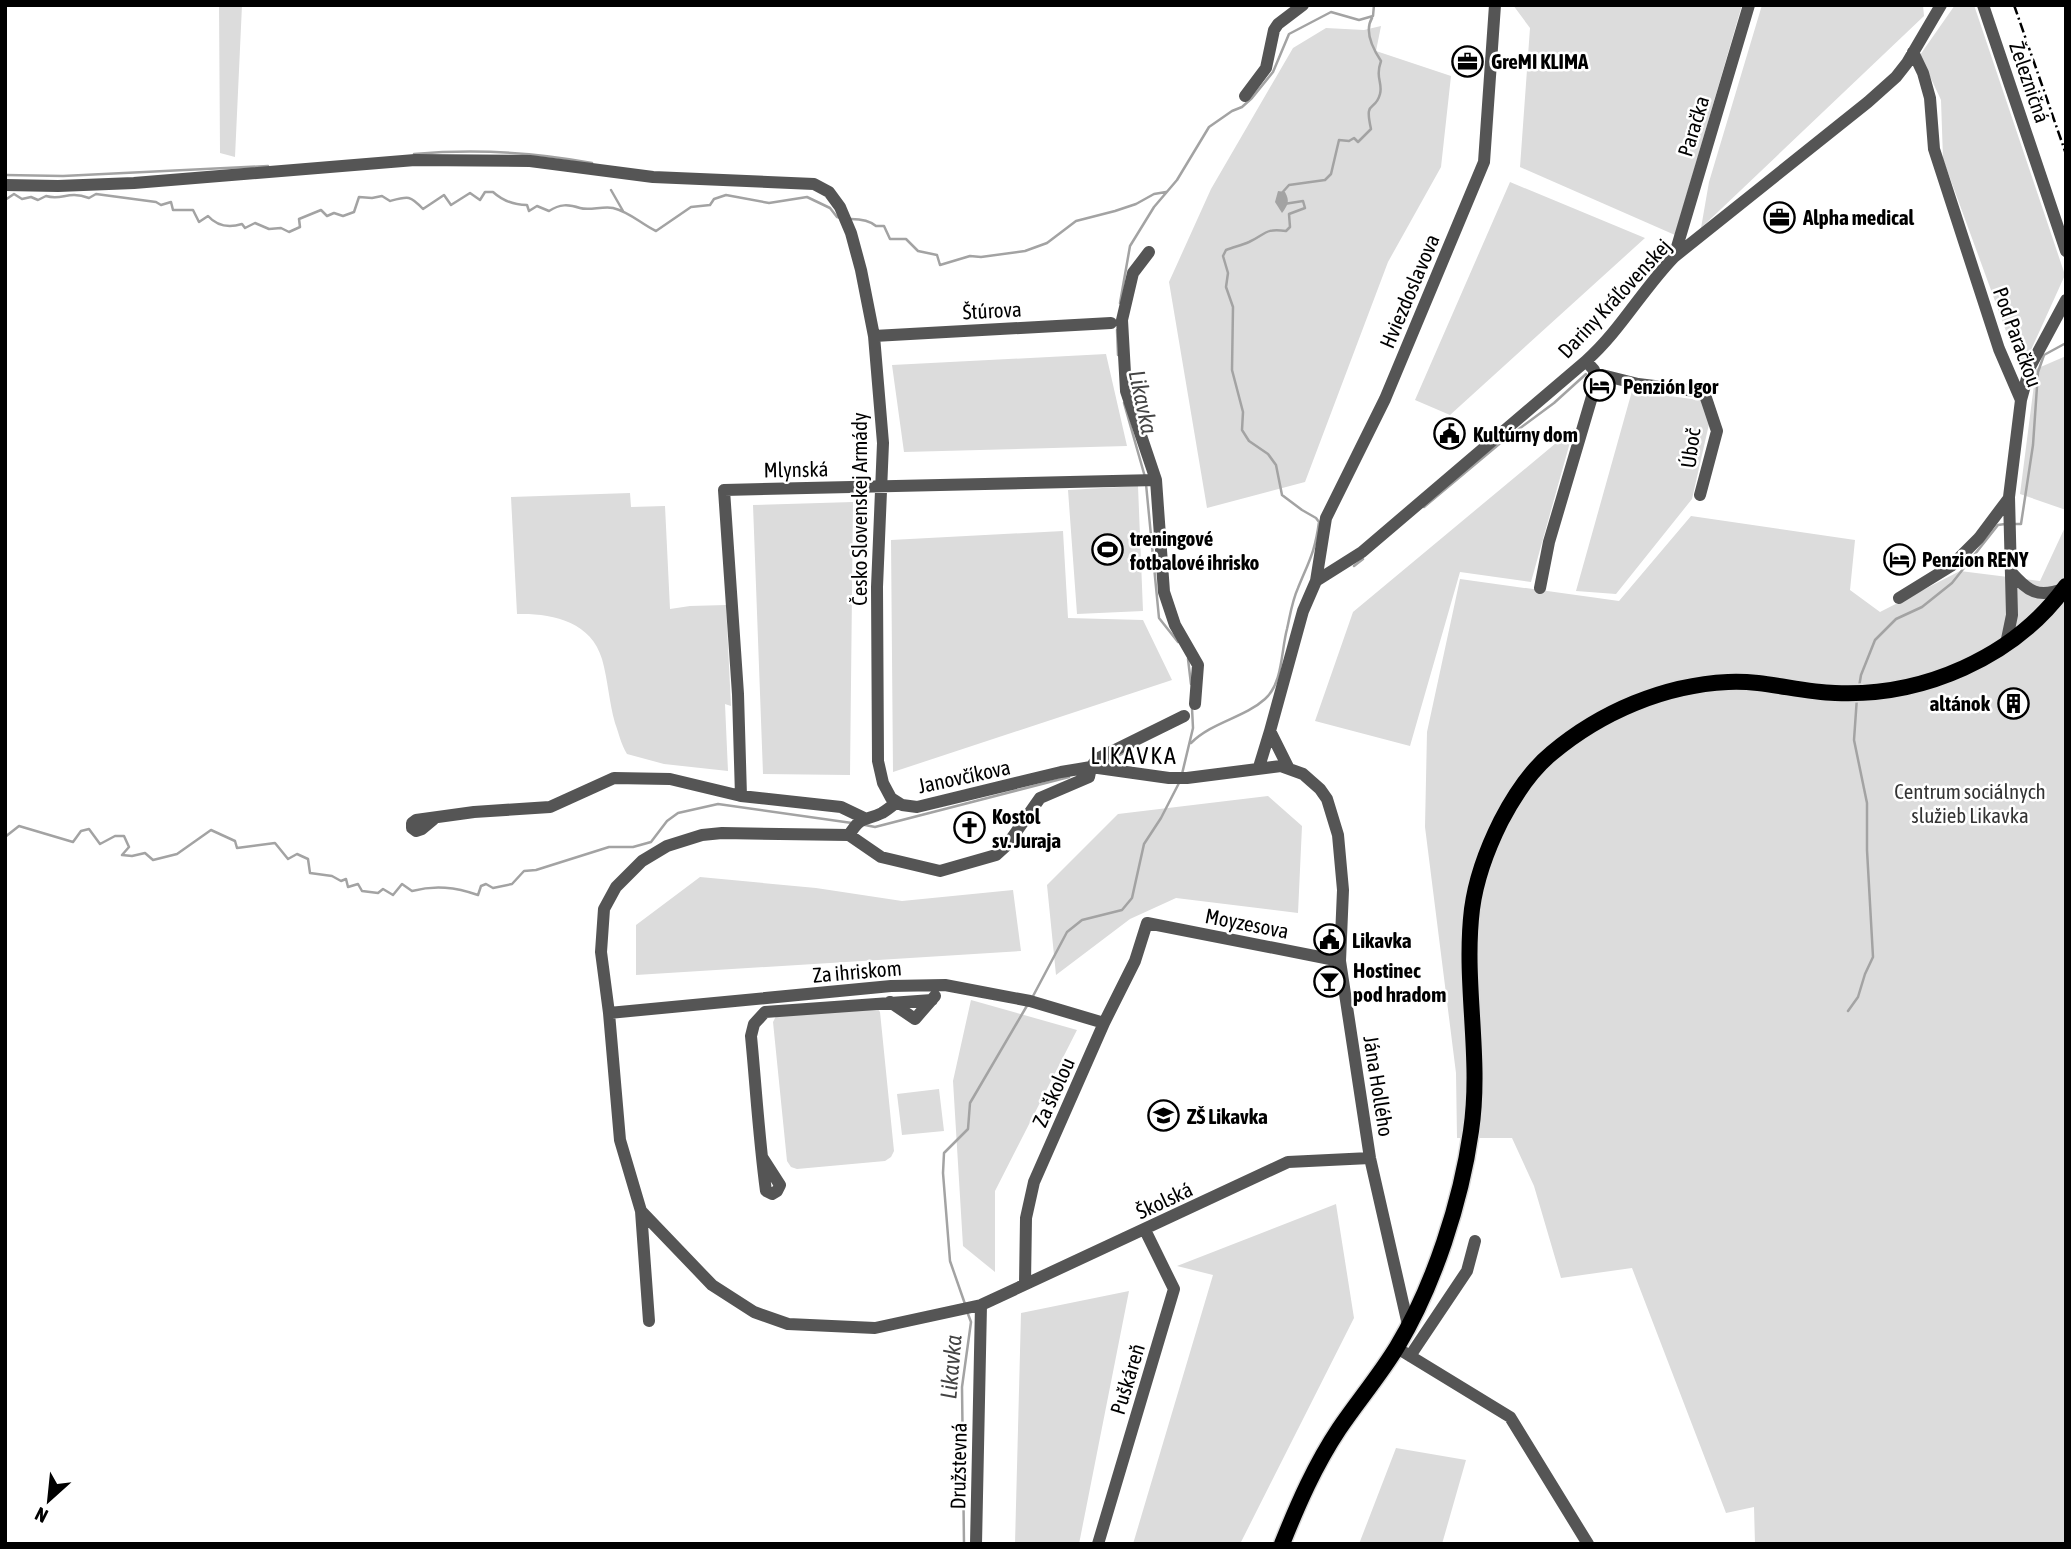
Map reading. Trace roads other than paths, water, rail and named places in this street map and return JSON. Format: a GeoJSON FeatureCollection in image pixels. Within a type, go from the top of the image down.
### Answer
{"type":"FeatureCollection","features":[{"type":"Feature","properties":{"kind":"main road"},"geometry":{"type":"LineString","coordinates":[[1282,1544],[1326,1450],[1404,1352],[1408,1325],[1438,1258],[1465,1167],[1474,1095],[1470,966],[1472,911],[1489,848],[1517,792],[1540,764],[1570,738],[1603,718],[1650,698],[1693,686],[1726,682],[1832,693],[1887,692],[1924,684],[1963,668],[2006,644],[2033,622],[2065,588]]}},
{"type":"Feature","properties":{"kind":"street"},"geometry":{"type":"LineString","coordinates":[[1245,96],[1266,68],[1274,30],[1303,5]]}},
{"type":"Feature","properties":{"kind":"street","name":"Hviezdoslavova"},"geometry":{"type":"LineString","coordinates":[[1316,581],[1326,519],[1385,399],[1484,162],[1495,5]]}},
{"type":"Feature","properties":{"kind":"street","name":"Paračka"},"geometry":{"type":"LineString","coordinates":[[1674,257],[1749,5]]}},
{"type":"Feature","properties":{"kind":"street","name":"Dariny Kráľovenskej"},"geometry":{"type":"LineString","coordinates":[[1316,581],[1362,552],[1586,361],[1616,331],[1674,257],[1896,77],[1941,5]]}},
{"type":"Feature","properties":{"kind":"street","name":"Železničná"},"geometry":{"type":"LineString","coordinates":[[1983,5],[2066,251]]}},
{"type":"Feature","properties":{"kind":"street","name":"Pod Paračkou"},"geometry":{"type":"LineString","coordinates":[[1913,52],[1923,73],[1930,98],[1934,149],[1999,349],[2021,400],[2009,497],[2012,615],[2006,644]]}},
{"type":"Feature","properties":{"kind":"street","name":"Česko Slovenskej Armády"},"geometry":{"type":"LineString","coordinates":[[5,185],[134,183],[415,160],[530,161],[653,177],[814,184],[829,192],[840,207],[851,233],[874,336],[883,443],[877,587],[878,761],[886,792],[897,802]]}},
{"type":"Feature","properties":{"kind":"street"},"geometry":{"type":"LineString","coordinates":[[1149,252],[1133,273],[1122,320],[1126,391],[1149,480],[1164,592],[1175,625],[1198,666],[1195,704]]}},
{"type":"Feature","properties":{"kind":"street"},"geometry":{"type":"LineString","coordinates":[[2021,400],[2030,367],[2061,320],[2066,300]]}},
{"type":"Feature","properties":{"kind":"street","name":"Štúrova"},"geometry":{"type":"LineString","coordinates":[[874,336],[1111,323]]}},
{"type":"Feature","properties":{"kind":"street"},"geometry":{"type":"LineString","coordinates":[[1540,588],[1549,542],[1596,383],[1594,373],[1586,361]]}},
{"type":"Feature","properties":{"kind":"street","name":"Úboč"},"geometry":{"type":"LineString","coordinates":[[1594,373],[1638,384],[1704,392],[1717,431],[1700,495]]}},
{"type":"Feature","properties":{"kind":"street","name":"Mlynská"},"geometry":{"type":"LineString","coordinates":[[741,796],[738,694],[724,490],[1149,480]]}},
{"type":"Feature","properties":{"kind":"street"},"geometry":{"type":"LineString","coordinates":[[1899,598],[1951,566],[1979,538],[2009,497]]}},
{"type":"Feature","properties":{"kind":"street"},"geometry":{"type":"LineString","coordinates":[[1320,555],[1339,568]]}},
{"type":"Feature","properties":{"kind":"street"},"geometry":{"type":"LineString","coordinates":[[2011,571],[2023,586],[2036,593],[2049,594],[2065,588]]}},
{"type":"Feature","properties":{"kind":"street"},"geometry":{"type":"LineString","coordinates":[[1259,767],[1303,611],[1316,581]]}},
{"type":"Feature","properties":{"kind":"street"},"geometry":{"type":"LineString","coordinates":[[649,1321],[641,1210],[620,1140],[601,952],[604,909],[610,894],[642,861],[667,846],[702,835],[849,835],[881,857],[940,871],[996,855],[1007,845],[1040,799],[1088,777],[1097,760],[1184,716]]}},
{"type":"Feature","properties":{"kind":"street","name":"Jána Hollého"},"geometry":{"type":"LineString","coordinates":[[1270,731],[1288,767],[1303,774],[1328,799],[1338,835],[1343,890],[1340,961],[1370,1158],[1408,1325]]}},
{"type":"Feature","properties":{"kind":"street","name":"Janovčíkova"},"geometry":{"type":"LineString","coordinates":[[849,835],[864,818],[881,814],[897,802],[916,807],[1091,767],[1187,779],[1259,767],[1288,767]]}},
{"type":"Feature","properties":{"kind":"street"},"geometry":{"type":"LineString","coordinates":[[434,819],[474,812],[550,807],[614,778],[670,779],[741,796],[841,807],[864,818]]}},
{"type":"Feature","properties":{"kind":"street","name":"Moyzesova"},"geometry":{"type":"LineString","coordinates":[[1147,923],[1340,961]]}},
{"type":"Feature","properties":{"kind":"street","name":"Za školou"},"geometry":{"type":"LineString","coordinates":[[1025,1284],[1028,1204],[1034,1182],[1104,1023],[1135,961],[1147,923]]}},
{"type":"Feature","properties":{"kind":"street"},"geometry":{"type":"LineString","coordinates":[[762,1157],[751,1036],[754,1024],[765,1012],[890,1002],[915,1019],[945,985]]}},
{"type":"Feature","properties":{"kind":"street","name":"Za ihriskom"},"geometry":{"type":"LineString","coordinates":[[609,1013],[891,986],[945,985],[1030,1001],[1104,1023]]}},
{"type":"Feature","properties":{"kind":"street","name":"Školská"},"geometry":{"type":"LineString","coordinates":[[641,1210],[712,1285],[754,1311],[788,1324],[875,1328],[981,1305],[1288,1162],[1370,1158]]}},
{"type":"Feature","properties":{"kind":"street","name":"Puškáreň"},"geometry":{"type":"LineString","coordinates":[[1098,1544],[1174,1289],[1145,1230]]}},
{"type":"Feature","properties":{"kind":"street"},"geometry":{"type":"LineString","coordinates":[[1475,1241],[1467,1271],[1404,1352],[1510,1417],[1588,1544]]}},
{"type":"Feature","properties":{"kind":"street","name":"Družstevná"},"geometry":{"type":"LineString","coordinates":[[976,1544],[981,1305]]}},
{"type":"Feature","properties":{"kind":"waterway","name":"Likavka"},"geometry":{"type":"LineString","coordinates":[[1120,303],[1130,246],[1154,207],[1177,180],[1209,127],[1252,98],[1273,72],[1289,34],[1331,12],[1359,20],[1373,16],[1374,5]]}},
{"type":"Feature","properties":{"kind":"waterway"},"geometry":{"type":"LineString","coordinates":[[1281,194],[1289,185],[1325,180],[1331,174],[1339,140],[1349,141],[1354,138],[1358,142],[1371,129],[1369,109],[1378,100],[1381,87],[1381,61],[1369,34],[1372,18]]}},
{"type":"Feature","properties":{"kind":"waterway"},"geometry":{"type":"LineString","coordinates":[[414,154],[503,152],[592,163]]}},
{"type":"Feature","properties":{"kind":"waterway"},"geometry":{"type":"LineString","coordinates":[[5,175],[63,176],[268,166]]}},
{"type":"Feature","properties":{"kind":"waterway"},"geometry":{"type":"LineString","coordinates":[[611,190],[623,211]]}},
{"type":"Feature","properties":{"kind":"waterway"},"geometry":{"type":"LineString","coordinates":[[5,200],[14,194],[22,199],[31,197],[38,200],[46,196],[75,195],[89,198],[96,194],[156,202],[161,205],[171,202],[173,210],[193,210],[199,222],[208,216],[224,225],[242,224],[245,228],[255,223],[269,229],[281,228],[289,232],[300,227],[299,219],[321,210],[327,216],[334,213],[343,216],[354,212],[359,197],[382,196],[390,201],[408,198],[423,209],[444,195],[451,205],[470,193],[480,200],[485,192],[493,192],[504,200],[527,205],[529,211],[537,206],[549,211],[564,205],[584,209],[613,208],[625,212],[656,231],[691,207],[710,205],[714,199],[726,195],[769,203],[807,197],[830,208],[841,218]]}},
{"type":"Feature","properties":{"kind":"waterway"},"geometry":{"type":"LineString","coordinates":[[851,219],[884,226],[890,239],[906,239],[918,251],[937,255],[940,265],[970,256],[1025,251],[1047,243],[1076,221],[1115,211],[1154,194],[1166,192]]}},
{"type":"Feature","properties":{"kind":"waterway"},"geometry":{"type":"LineString","coordinates":[[1191,743],[1208,730],[1248,711],[1271,692],[1278,676],[1294,598],[1311,556],[1319,522],[1282,495],[1276,465],[1268,454],[1249,441],[1242,430],[1243,412],[1232,370],[1233,307],[1226,287],[1228,273],[1223,256],[1226,250],[1249,242],[1266,232],[1286,231],[1290,227],[1289,214],[1305,208],[1303,201],[1284,204]]}},
{"type":"Feature","properties":{"kind":"waterway","name":"Likavka"},"geometry":{"type":"LineString","coordinates":[[1117,330],[1118,355]]}},
{"type":"Feature","properties":{"kind":"waterway"},"geometry":{"type":"LineString","coordinates":[[2015,524],[2021,524],[2033,445],[2038,372],[2044,355],[2066,343]]}},
{"type":"Feature","properties":{"kind":"waterway"},"geometry":{"type":"LineString","coordinates":[[1424,507],[1504,440],[1554,403],[1586,374]]}},
{"type":"Feature","properties":{"kind":"waterway","name":"Likavka"},"geometry":{"type":"LineString","coordinates":[[1124,403],[1145,477]]}},
{"type":"Feature","properties":{"kind":"waterway","name":"Likavka"},"geometry":{"type":"LineString","coordinates":[[1146,484],[1159,618],[1178,642]]}},
{"type":"Feature","properties":{"kind":"waterway"},"geometry":{"type":"LineString","coordinates":[[1859,687],[1875,640],[1896,619],[1922,607],[1952,583],[1998,525],[2005,524]]}},
{"type":"Feature","properties":{"kind":"waterway"},"geometry":{"type":"LineString","coordinates":[[1354,566],[1363,559]]}},
{"type":"Feature","properties":{"kind":"waterway","name":"Likavka"},"geometry":{"type":"LineString","coordinates":[[1188,659],[1191,684]]}},
{"type":"Feature","properties":{"kind":"waterway"},"geometry":{"type":"LineString","coordinates":[[1848,1011],[1858,997],[1873,957],[1867,803],[1854,740],[1857,697]]}},
{"type":"Feature","properties":{"kind":"waterway","name":"Likavka"},"geometry":{"type":"LineString","coordinates":[[1182,774],[1193,728],[1192,708]]}},
{"type":"Feature","properties":{"kind":"waterway"},"geometry":{"type":"LineString","coordinates":[[1103,764],[1131,749]]}},
{"type":"Feature","properties":{"kind":"waterway"},"geometry":{"type":"LineString","coordinates":[[865,825],[875,827],[1069,777]]}},
{"type":"Feature","properties":{"kind":"waterway","name":"Likavka"},"geometry":{"type":"LineString","coordinates":[[1032,998],[1067,932],[1082,920],[1122,910],[1132,898],[1144,844],[1179,783]]}},
{"type":"Feature","properties":{"kind":"waterway"},"geometry":{"type":"LineString","coordinates":[[5,837],[19,826],[73,842],[81,831],[89,829],[100,844],[115,836],[124,836],[129,847],[122,855],[145,853],[153,860],[177,854],[211,830],[235,841],[237,848],[275,843],[288,859],[297,854],[308,859],[310,873],[332,876],[341,881],[346,879],[348,887],[358,884],[362,891],[378,893],[383,889],[393,895],[402,884],[412,891],[445,888],[478,895],[481,886],[486,884],[493,888],[512,884],[524,871],[536,870],[609,847],[633,847],[651,842],[667,821],[678,813],[718,804],[852,823]]}},
{"type":"Feature","properties":{"kind":"waterway","name":"Likavka"},"geometry":{"type":"LineString","coordinates":[[965,1304],[950,1261],[943,1173],[944,1153],[968,1129],[970,1103],[1028,1004]]}},
{"type":"Feature","properties":{"kind":"waterway","name":"Likavka"},"geometry":{"type":"LineString","coordinates":[[964,1544],[962,1387],[971,1322],[968,1314]]}},
{"type":"Feature","properties":{"kind":"railway"},"geometry":{"type":"LineString","coordinates":[[2014,5],[2066,154]]}},
{"type":"Feature","properties":{"kind":"place","name":"GreMI KLIMA"},"geometry":{"type":"Point","coordinates":[1468,61]}},
{"type":"Feature","properties":{"kind":"place","name":"Alpha medical"},"geometry":{"type":"Point","coordinates":[1780,217]}},
{"type":"Feature","properties":{"kind":"place","name":"Penzión Igor"},"geometry":{"type":"Point","coordinates":[1600,386]}},
{"type":"Feature","properties":{"kind":"place","name":"Kultúrny dom"},"geometry":{"type":"Point","coordinates":[1450,434]}},
{"type":"Feature","properties":{"kind":"place","name":"treningové fotbalové ihrisko"},"geometry":{"type":"Point","coordinates":[1107,550]}},
{"type":"Feature","properties":{"kind":"place","name":"Penzion RENY"},"geometry":{"type":"Point","coordinates":[1899,559]}},
{"type":"Feature","properties":{"kind":"place","name":"altánok"},"geometry":{"type":"Point","coordinates":[2013,703]}},
{"type":"Feature","properties":{"kind":"place","name":"Kostol sv. Juraja"},"geometry":{"type":"Point","coordinates":[969,828]}},
{"type":"Feature","properties":{"kind":"place","name":"Likavka"},"geometry":{"type":"Point","coordinates":[1329,940]}},
{"type":"Feature","properties":{"kind":"place","name":"Hostinec pod hradom"},"geometry":{"type":"Point","coordinates":[1330,982]}},
{"type":"Feature","properties":{"kind":"place","name":"ZŠ Likavka"},"geometry":{"type":"Point","coordinates":[1164,1116]}},
{"type":"Feature","properties":{"kind":"district","name":"LIKAVKA"},"geometry":{"type":"Point","coordinates":[1134,755]}},
{"type":"Feature","properties":{"kind":"park label","name":"Centrum sociálnych služieb Likavka"},"geometry":{"type":"Point","coordinates":[1970,803]}}]}
